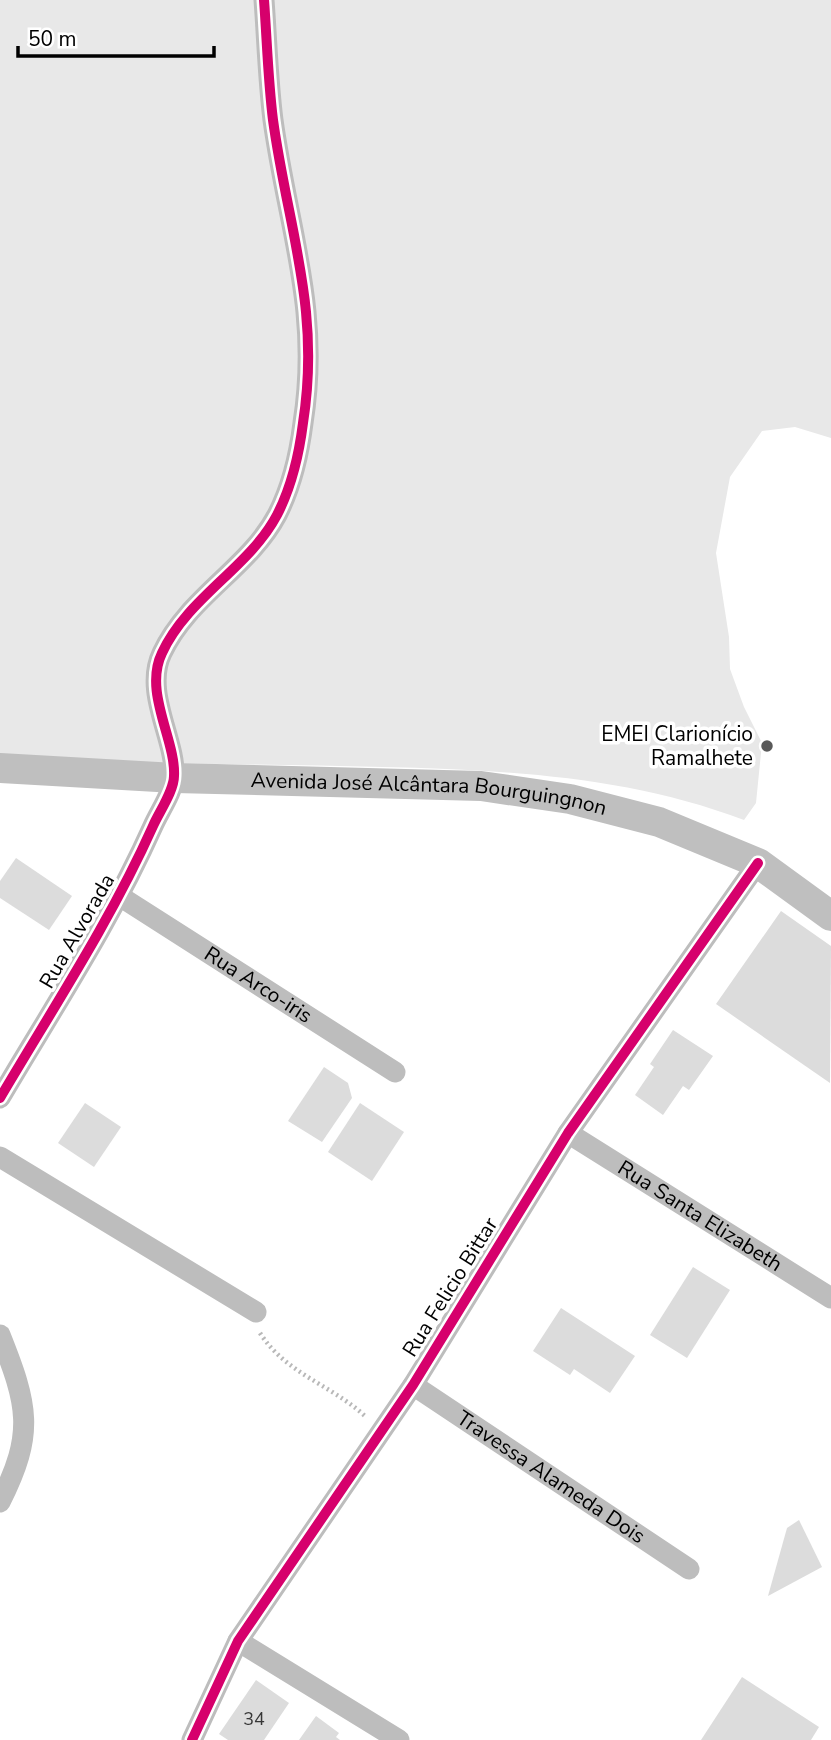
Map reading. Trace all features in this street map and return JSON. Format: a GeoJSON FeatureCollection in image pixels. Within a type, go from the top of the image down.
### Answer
{"type":"FeatureCollection","features":[{"type":"Feature","properties":{"kind":"street"},"geometry":{"type":"LineString","coordinates":[[175,778],[159,705],[156,675],[161,654],[203,596],[275,518],[290,485],[309,384],[310,342],[302,265],[274,121],[264,0]]}},
{"type":"Feature","properties":{"kind":"street","name":"Avenida José Alcântara Bourguingnon"},"geometry":{"type":"LineString","coordinates":[[0,768],[175,778],[481,786],[557,797],[659,822],[758,863],[831,916]]}},
{"type":"Feature","properties":{"kind":"street","name":"Rua Alvorada"},"geometry":{"type":"LineString","coordinates":[[0,1098],[121,897],[175,778]]}},
{"type":"Feature","properties":{"kind":"street","name":"Rua Felicio Bittar"},"geometry":{"type":"LineString","coordinates":[[192,1740],[238,1641],[413,1385],[568,1133],[758,863]]}},
{"type":"Feature","properties":{"kind":"street","name":"Rua Arco-iris"},"geometry":{"type":"LineString","coordinates":[[121,897],[395,1072]]}},
{"type":"Feature","properties":{"kind":"street","name":"Rua Santa Elizabeth"},"geometry":{"type":"LineString","coordinates":[[568,1133],[831,1298]]}},
{"type":"Feature","properties":{"kind":"street"},"geometry":{"type":"LineString","coordinates":[[0,1157],[256,1312]]}},
{"type":"Feature","properties":{"kind":"street"},"geometry":{"type":"LineString","coordinates":[[0,1335],[23,1394],[26,1420],[21,1454],[0,1503]]}},
{"type":"Feature","properties":{"kind":"street","name":"Travessa Alameda Dois"},"geometry":{"type":"LineString","coordinates":[[413,1385],[689,1569]]}},
{"type":"Feature","properties":{"kind":"street"},"geometry":{"type":"LineString","coordinates":[[238,1641],[399,1740]]}},
{"type":"Feature","properties":{"kind":"path"},"geometry":{"type":"LineString","coordinates":[[256,1312],[259,1332],[273,1352],[298,1373],[332,1389],[354,1405],[382,1432]]}},
{"type":"Feature","properties":{"kind":"shaded area"},"geometry":{"type":"Polygon","coordinates":[[[0,0],[831,0],[831,438],[795,427],[762,431],[730,477],[716,553],[729,637],[730,669],[744,707],[762,743],[756,803],[744,820],[656,794],[521,773],[429,768],[0,757],[0,0]]]}},
{"type":"Feature","properties":{"kind":"building"},"geometry":{"type":"Polygon","coordinates":[[[16,858],[72,896],[49,930],[0,898],[0,881],[16,858]]]}},
{"type":"Feature","properties":{"kind":"building"},"geometry":{"type":"Polygon","coordinates":[[[781,911],[831,946],[830,1083],[716,1004],[781,911]]]}},
{"type":"Feature","properties":{"kind":"building"},"geometry":{"type":"Polygon","coordinates":[[[673,1030],[713,1056],[689,1090],[683,1086],[663,1115],[635,1095],[654,1067],[650,1064],[673,1030]]]}},
{"type":"Feature","properties":{"kind":"building"},"geometry":{"type":"Polygon","coordinates":[[[324,1067],[348,1083],[352,1098],[322,1142],[288,1121],[324,1067]]]}},
{"type":"Feature","properties":{"kind":"building"},"geometry":{"type":"Polygon","coordinates":[[[85,1103],[121,1127],[94,1167],[58,1143],[85,1103]]]}},
{"type":"Feature","properties":{"kind":"building"},"geometry":{"type":"Polygon","coordinates":[[[360,1103],[404,1132],[372,1181],[328,1152],[360,1103]]]}},
{"type":"Feature","properties":{"kind":"building"},"geometry":{"type":"Polygon","coordinates":[[[693,1267],[730,1290],[687,1358],[650,1335],[693,1267]]]}},
{"type":"Feature","properties":{"kind":"building"},"geometry":{"type":"Polygon","coordinates":[[[561,1308],[635,1356],[610,1393],[574,1369],[570,1375],[533,1351],[561,1308]]]}},
{"type":"Feature","properties":{"kind":"building"},"geometry":{"type":"Polygon","coordinates":[[[799,1520],[822,1567],[768,1596],[787,1528],[799,1520]]]}},
{"type":"Feature","properties":{"kind":"building"},"geometry":{"type":"Polygon","coordinates":[[[742,1677],[819,1727],[811,1740],[701,1740],[742,1677]]]}},
{"type":"Feature","properties":{"kind":"building"},"geometry":{"type":"Polygon","coordinates":[[[256,1680],[289,1703],[264,1740],[228,1740],[219,1734],[256,1680]]]}},
{"type":"Feature","properties":{"kind":"building"},"geometry":{"type":"Polygon","coordinates":[[[316,1716],[339,1733],[336,1737],[340,1740],[299,1740],[316,1716]]]}},
{"type":"Feature","properties":{"kind":"cycle path"},"geometry":{"type":"LineString","coordinates":[[0,1098],[100,931],[172,788],[173,762],[156,684],[162,653],[187,615],[265,534],[282,504],[297,459],[307,382],[308,343],[300,270],[273,120],[264,0]]}},
{"type":"Feature","properties":{"kind":"cycle path"},"geometry":{"type":"LineString","coordinates":[[192,1740],[238,1641],[413,1385],[568,1133],[758,863]]}},
{"type":"Feature","properties":{"kind":"place","name":"EMEI Clarionício Ramalhete"},"geometry":{"type":"Point","coordinates":[767,746]}}]}
